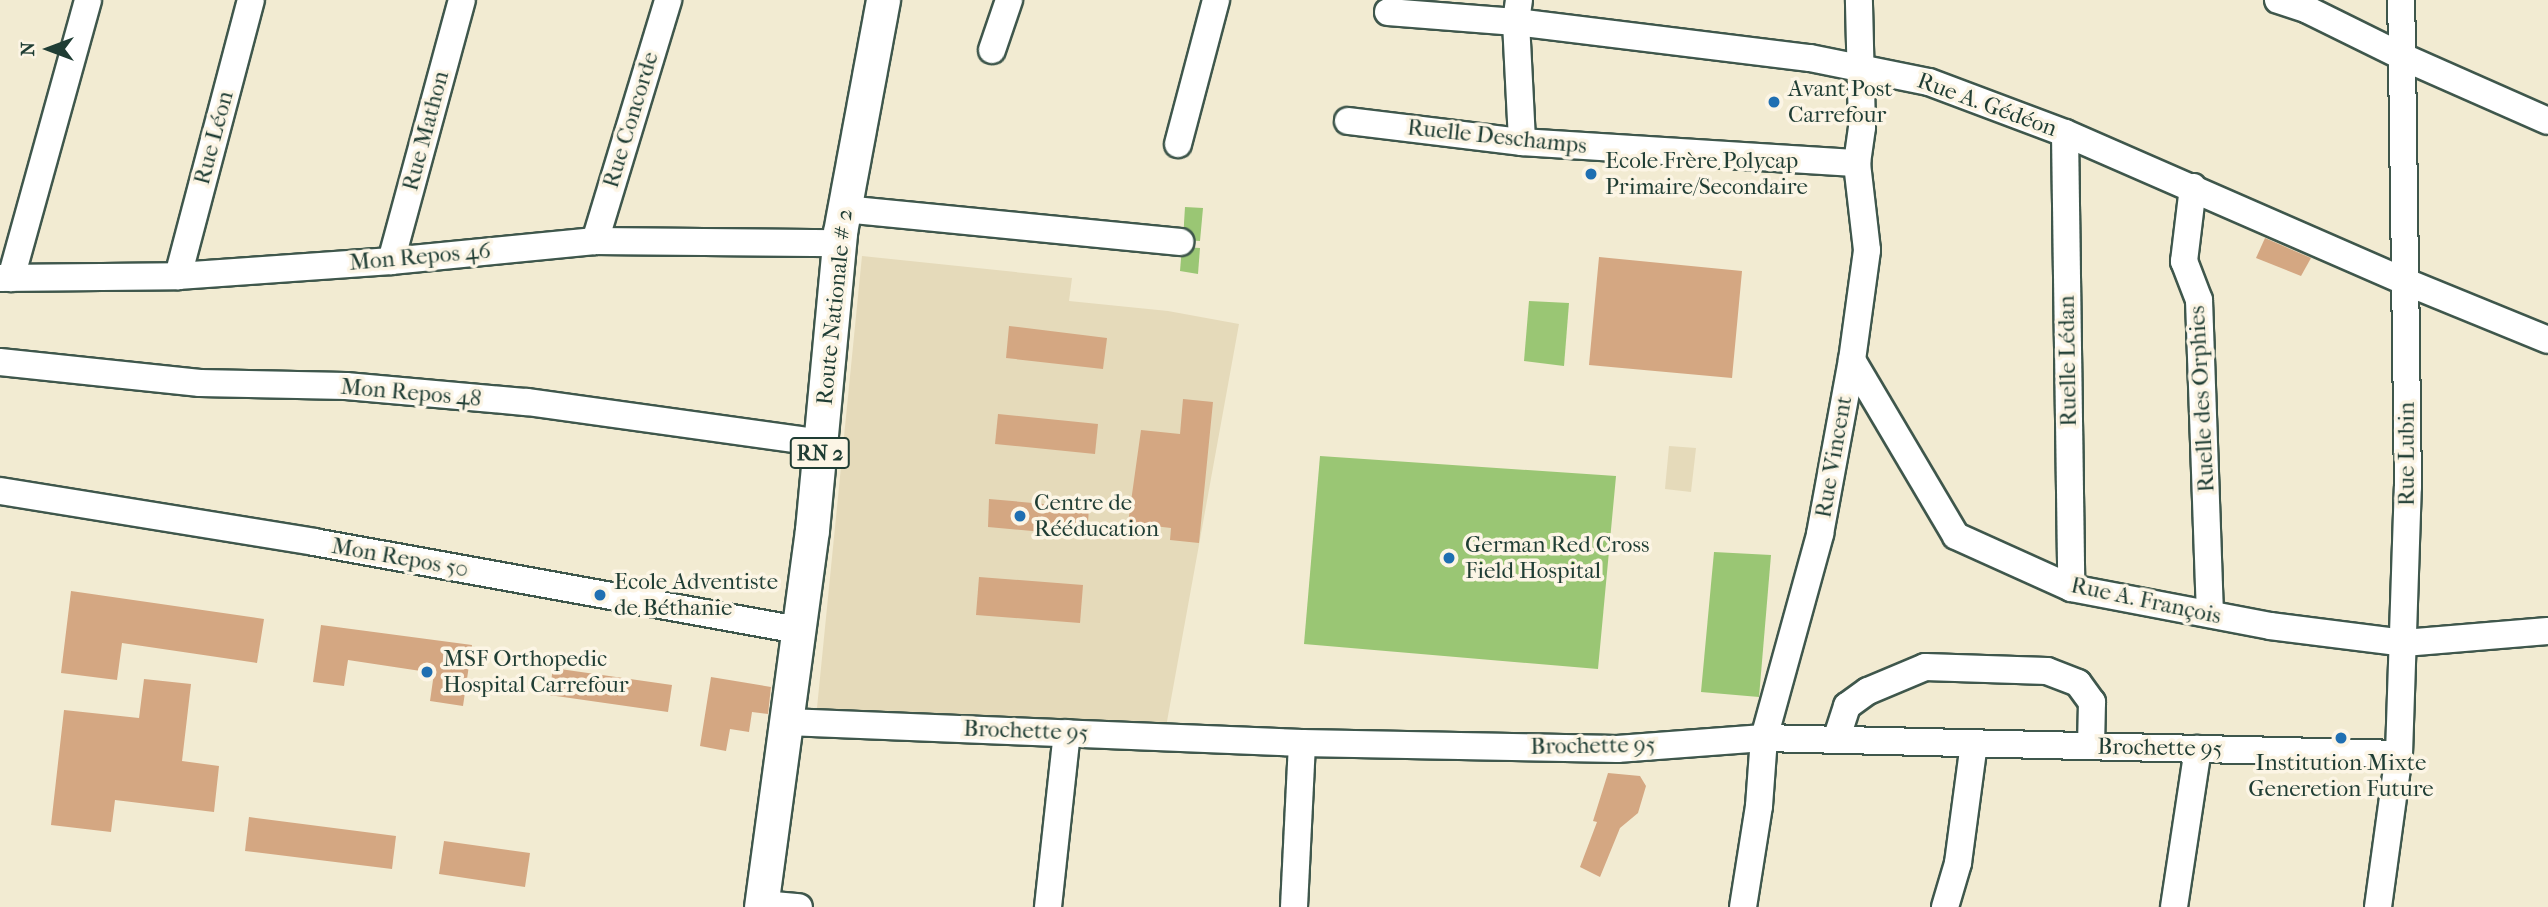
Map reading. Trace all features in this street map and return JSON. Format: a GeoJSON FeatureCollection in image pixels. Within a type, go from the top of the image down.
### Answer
{"type":"FeatureCollection","features":[{"type":"Feature","properties":{"kind":"main road","name":"Route Nationale # 2"},"geometry":{"type":"LineString","coordinates":[[761,906],[800,630],[844,209],[883,0]]}},
{"type":"Feature","properties":{"kind":"street"},"geometry":{"type":"LineString","coordinates":[[5,278],[88,0]]}},
{"type":"Feature","properties":{"kind":"street","name":"Rue Léon"},"geometry":{"type":"LineString","coordinates":[[178,276],[251,0]]}},
{"type":"Feature","properties":{"kind":"street","name":"Rue Mathon"},"geometry":{"type":"LineString","coordinates":[[391,261],[462,0]]}},
{"type":"Feature","properties":{"kind":"street","name":"Rue Concorde"},"geometry":{"type":"LineString","coordinates":[[594,241],[668,0]]}},
{"type":"Feature","properties":{"kind":"street"},"geometry":{"type":"LineString","coordinates":[[992,50],[1009,0]]}},
{"type":"Feature","properties":{"kind":"street"},"geometry":{"type":"LineString","coordinates":[[1178,144],[1216,0]]}},
{"type":"Feature","properties":{"kind":"street","name":"Rue Vincent"},"geometry":{"type":"LineString","coordinates":[[1743,907],[1759,807],[1764,738],[1820,534],[1852,360],[1867,250],[1857,163],[1862,127],[1859,0]]}},
{"type":"Feature","properties":{"kind":"street"},"geometry":{"type":"LineString","coordinates":[[2278,0],[2308,10],[2403,57],[2548,121]]}},
{"type":"Feature","properties":{"kind":"street","name":"Rue Lubin"},"geometry":{"type":"LineString","coordinates":[[2378,907],[2399,754],[2408,487],[2401,0]]}},
{"type":"Feature","properties":{"kind":"street"},"geometry":{"type":"LineString","coordinates":[[1517,11],[1522,142]]}},
{"type":"Feature","properties":{"kind":"street","name":"Rue A. Gédéon"},"geometry":{"type":"LineString","coordinates":[[1388,12],[1517,11],[1861,66],[1929,82],[2065,133],[2406,282],[2548,340]]}},
{"type":"Feature","properties":{"kind":"street","name":"Ruelle Deschamps"},"geometry":{"type":"LineString","coordinates":[[1348,121],[1522,142],[1857,163]]}},
{"type":"Feature","properties":{"kind":"street","name":"Ruelle Lédan"},"geometry":{"type":"LineString","coordinates":[[2065,133],[2071,588]]}},
{"type":"Feature","properties":{"kind":"street","name":"Ruelle des Orphies"},"geometry":{"type":"LineString","coordinates":[[2193,187],[2183,261],[2199,300],[2210,614]]}},
{"type":"Feature","properties":{"kind":"street"},"geometry":{"type":"LineString","coordinates":[[844,209],[1180,242]]}},
{"type":"Feature","properties":{"kind":"street","name":"Mon Repos 46"},"geometry":{"type":"LineString","coordinates":[[5,278],[178,276],[391,261],[594,241],[840,243]]}},
{"type":"Feature","properties":{"kind":"street","name":"Rue A. François"},"geometry":{"type":"LineString","coordinates":[[1852,360],[1956,536],[2071,588],[2270,626],[2404,643],[2548,631]]}},
{"type":"Feature","properties":{"kind":"street","name":"Mon Repos 48"},"geometry":{"type":"LineString","coordinates":[[0,362],[200,383],[346,386],[527,402],[821,443]]}},
{"type":"Feature","properties":{"kind":"street","name":"Mon Repos 50"},"geometry":{"type":"LineString","coordinates":[[0,491],[314,542],[800,630]]}},
{"type":"Feature","properties":{"kind":"street"},"geometry":{"type":"LineString","coordinates":[[1836,740],[1847,706],[1868,691],[1924,667],[2047,671],[2078,682],[2092,702],[2091,746]]}},
{"type":"Feature","properties":{"kind":"street","name":"Brochette 95"},"geometry":{"type":"LineString","coordinates":[[787,722],[1302,743],[1617,749],[1764,738],[2399,754]]}},
{"type":"Feature","properties":{"kind":"street"},"geometry":{"type":"LineString","coordinates":[[1048,907],[1067,733]]}},
{"type":"Feature","properties":{"kind":"street"},"geometry":{"type":"LineString","coordinates":[[1294,907],[1302,743]]}},
{"type":"Feature","properties":{"kind":"street"},"geometry":{"type":"LineString","coordinates":[[1945,907],[1958,863],[1974,743]]}},
{"type":"Feature","properties":{"kind":"street"},"geometry":{"type":"LineString","coordinates":[[2174,907],[2198,749]]}},
{"type":"Feature","properties":{"kind":"street"},"geometry":{"type":"LineString","coordinates":[[761,906],[799,907]]}},
{"type":"Feature","properties":{"kind":"shaded area","name":"Centre de Rééducation"},"geometry":{"type":"Polygon","coordinates":[[[862,256],[1072,278],[1069,301],[1168,311],[1239,324],[1166,727],[817,708],[862,256]]]}},
{"type":"Feature","properties":{"kind":"shaded area"},"geometry":{"type":"Polygon","coordinates":[[[1669,446],[1696,448],[1691,492],[1665,489],[1669,446]]]}},
{"type":"Feature","properties":{"kind":"green space"},"geometry":{"type":"Polygon","coordinates":[[[1185,207],[1203,208],[1200,241],[1183,240],[1185,207]]]}},
{"type":"Feature","properties":{"kind":"green space"},"geometry":{"type":"Polygon","coordinates":[[[1182,247],[1200,248],[1198,274],[1180,271],[1182,247]]]}},
{"type":"Feature","properties":{"kind":"green space"},"geometry":{"type":"Polygon","coordinates":[[[1529,301],[1569,303],[1564,366],[1524,361],[1529,301]]]}},
{"type":"Feature","properties":{"kind":"green space"},"geometry":{"type":"Polygon","coordinates":[[[1320,456],[1616,476],[1598,669],[1304,644],[1320,456]]]}},
{"type":"Feature","properties":{"kind":"green space"},"geometry":{"type":"Polygon","coordinates":[[[1714,552],[1771,555],[1759,697],[1701,692],[1714,552]]]}},
{"type":"Feature","properties":{"kind":"building"},"geometry":{"type":"Polygon","coordinates":[[[2265,238],[2311,258],[2301,276],[2256,258],[2265,238]]]}},
{"type":"Feature","properties":{"kind":"building"},"geometry":{"type":"Polygon","coordinates":[[[1599,257],[1742,271],[1732,378],[1589,365],[1599,257]]]}},
{"type":"Feature","properties":{"kind":"building"},"geometry":{"type":"Polygon","coordinates":[[[1009,326],[1107,338],[1103,369],[1006,358],[1009,326]]]}},
{"type":"Feature","properties":{"kind":"building"},"geometry":{"type":"Polygon","coordinates":[[[1183,399],[1213,402],[1199,543],[1170,540],[1171,528],[1128,523],[1141,430],[1180,434],[1183,399]]]}},
{"type":"Feature","properties":{"kind":"building"},"geometry":{"type":"Polygon","coordinates":[[[998,414],[1098,424],[1095,454],[995,444],[998,414]]]}},
{"type":"Feature","properties":{"kind":"building"},"geometry":{"type":"Polygon","coordinates":[[[989,499],[1089,508],[1087,536],[988,527],[989,499]]]}},
{"type":"Feature","properties":{"kind":"building"},"geometry":{"type":"Polygon","coordinates":[[[979,577],[1083,585],[1080,623],[976,615],[979,577]]]}},
{"type":"Feature","properties":{"kind":"building"},"geometry":{"type":"Polygon","coordinates":[[[71,591],[264,619],[257,663],[122,643],[117,680],[61,673],[71,591]]]}},
{"type":"Feature","properties":{"kind":"building"},"geometry":{"type":"Polygon","coordinates":[[[321,625],[472,645],[463,706],[430,701],[434,673],[348,660],[344,686],[313,682],[321,625]]]}},
{"type":"Feature","properties":{"kind":"building"},"geometry":{"type":"Polygon","coordinates":[[[553,668],[672,685],[668,712],[549,695],[553,668]]]}},
{"type":"Feature","properties":{"kind":"building"},"geometry":{"type":"Polygon","coordinates":[[[711,677],[771,687],[768,714],[752,712],[749,732],[730,729],[726,751],[700,746],[711,677]]]}},
{"type":"Feature","properties":{"kind":"building"},"geometry":{"type":"Polygon","coordinates":[[[144,679],[191,684],[182,761],[219,766],[214,812],[115,800],[111,832],[51,825],[64,710],[139,718],[144,679]]]}},
{"type":"Feature","properties":{"kind":"building"},"geometry":{"type":"Polygon","coordinates":[[[1608,773],[1640,776],[1646,786],[1638,813],[1620,828],[1600,877],[1580,867],[1597,822],[1593,821],[1608,773]]]}},
{"type":"Feature","properties":{"kind":"building"},"geometry":{"type":"Polygon","coordinates":[[[249,817],[396,836],[392,869],[245,851],[249,817]]]}},
{"type":"Feature","properties":{"kind":"building"},"geometry":{"type":"Polygon","coordinates":[[[444,841],[530,853],[525,887],[439,874],[444,841]]]}},
{"type":"Feature","properties":{"kind":"place","name":"Avant Post Carrefour"},"geometry":{"type":"Point","coordinates":[1774,102]}},
{"type":"Feature","properties":{"kind":"place","name":"Ecole Frère Polycap Primaire/Secondaire"},"geometry":{"type":"Point","coordinates":[1591,174]}},
{"type":"Feature","properties":{"kind":"place","name":"Centre de Rééducation"},"geometry":{"type":"Point","coordinates":[1020,516]}},
{"type":"Feature","properties":{"kind":"place","name":"German Red Cross Field Hospital"},"geometry":{"type":"Point","coordinates":[1449,558]}},
{"type":"Feature","properties":{"kind":"place","name":"Ecole Adventiste de Béthanie"},"geometry":{"type":"Point","coordinates":[600,595]}},
{"type":"Feature","properties":{"kind":"place","name":"MSF Orthopedic Hospital Carrefour"},"geometry":{"type":"Point","coordinates":[427,672]}},
{"type":"Feature","properties":{"kind":"place","name":"Institution Mixte Generetion Future"},"geometry":{"type":"Point","coordinates":[2341,738]}}]}
